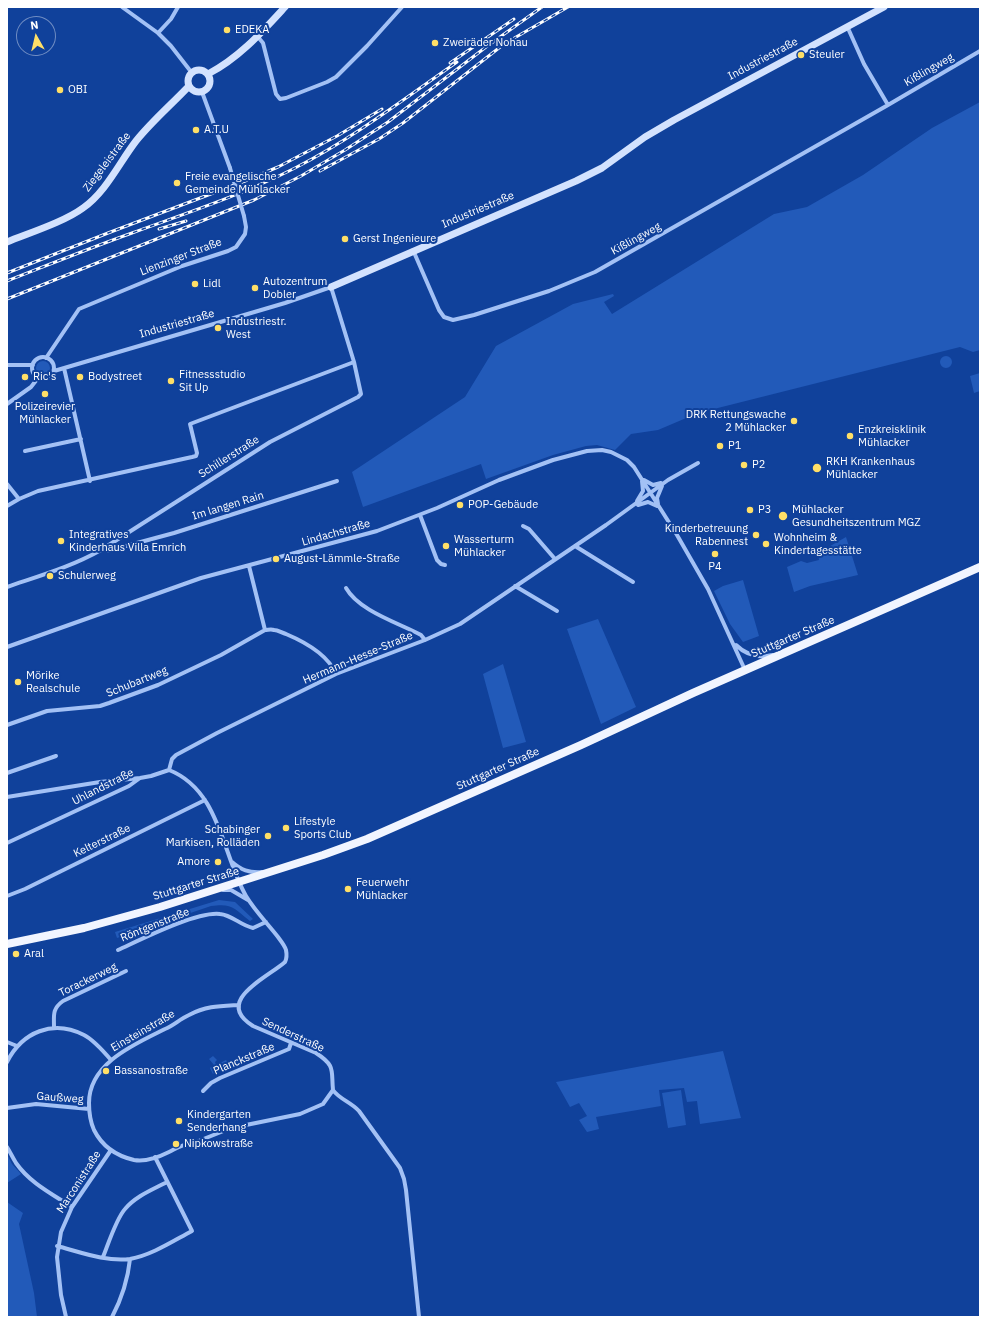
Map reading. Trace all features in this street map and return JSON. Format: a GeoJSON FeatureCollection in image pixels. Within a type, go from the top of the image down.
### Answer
{"type":"FeatureCollection","features":[{"type":"Feature","properties":{"kind":"main road","name":"Stuttgarter Straße"},"geometry":{"type":"LineString","coordinates":[[7,944],[84,928],[160,907],[342,848],[403,824],[745,670],[980,567]]}},
{"type":"Feature","properties":{"kind":"street"},"geometry":{"type":"LineString","coordinates":[[122,7],[158,33],[171,46],[192,73]]}},
{"type":"Feature","properties":{"kind":"street"},"geometry":{"type":"LineString","coordinates":[[158,33],[171,19],[178,7]]}},
{"type":"Feature","properties":{"kind":"street"},"geometry":{"type":"LineString","coordinates":[[208,74],[236,55],[258,37],[285,7]]}},
{"type":"Feature","properties":{"kind":"street"},"geometry":{"type":"LineString","coordinates":[[258,37],[263,43],[276,94],[280,99],[286,98],[327,82],[336,76],[368,46],[402,7]]}},
{"type":"Feature","properties":{"kind":"street","name":"Industriestraße"},"geometry":{"type":"LineString","coordinates":[[54,371],[285,303],[331,286],[576,181],[602,168],[645,137],[662,127],[884,7]]}},
{"type":"Feature","properties":{"kind":"street"},"geometry":{"type":"LineString","coordinates":[[847,26],[864,64],[888,105]]}},
{"type":"Feature","properties":{"kind":"street","name":"Kißlingweg"},"geometry":{"type":"LineString","coordinates":[[413,250],[439,310],[444,317],[453,320],[474,315],[549,291],[595,272],[980,51]]}},
{"type":"Feature","properties":{"kind":"street"},"geometry":{"type":"LineString","coordinates":[[202,70],[208,74],[210,77],[210,85],[205,91],[195,91],[190,86],[189,79],[195,71],[202,70]]}},
{"type":"Feature","properties":{"kind":"street","name":"Ziegeleistraße"},"geometry":{"type":"LineString","coordinates":[[7,242],[70,216],[90,202],[101,190],[137,140],[164,110],[190,86]]}},
{"type":"Feature","properties":{"kind":"street","name":"Lienzinger Straße"},"geometry":{"type":"LineString","coordinates":[[46,358],[79,309],[182,266],[228,251],[236,247],[245,234],[246,227],[244,216],[230,168],[202,92]]}},
{"type":"Feature","properties":{"kind":"street","name":"Schillerstraße"},"geometry":{"type":"LineString","coordinates":[[7,587],[68,567],[101,550],[270,442],[360,396],[361,391],[354,362],[331,286]]}},
{"type":"Feature","properties":{"kind":"street"},"geometry":{"type":"LineString","coordinates":[[43,357],[46,358],[52,361],[54,371],[48,378],[41,379],[34,374],[33,365],[36,360],[43,357]]}},
{"type":"Feature","properties":{"kind":"street"},"geometry":{"type":"LineString","coordinates":[[7,506],[38,491],[196,456],[197,453],[190,424],[354,362]]}},
{"type":"Feature","properties":{"kind":"street"},"geometry":{"type":"LineString","coordinates":[[7,365],[33,365]]}},
{"type":"Feature","properties":{"kind":"street"},"geometry":{"type":"LineString","coordinates":[[64,368],[90,480]]}},
{"type":"Feature","properties":{"kind":"street"},"geometry":{"type":"LineString","coordinates":[[7,404],[31,387],[38,378]]}},
{"type":"Feature","properties":{"kind":"street"},"geometry":{"type":"LineString","coordinates":[[25,451],[81,439]]}},
{"type":"Feature","properties":{"kind":"street","name":"Lindachstraße"},"geometry":{"type":"LineString","coordinates":[[7,647],[201,578],[367,534],[420,515],[500,480],[553,460],[587,451],[596,449],[611,452],[627,460],[640,475],[651,493]]}},
{"type":"Feature","properties":{"kind":"street","name":"Hermann-Hesse-Straße"},"geometry":{"type":"LineString","coordinates":[[169,770],[172,759],[176,755],[217,733],[336,674],[425,640],[460,624],[630,508],[668,480],[698,463]]}},
{"type":"Feature","properties":{"kind":"street"},"geometry":{"type":"LineString","coordinates":[[640,475],[649,484],[653,485],[659,485],[668,480]]}},
{"type":"Feature","properties":{"kind":"street"},"geometry":{"type":"LineString","coordinates":[[630,508],[643,491],[640,475]]}},
{"type":"Feature","properties":{"kind":"street","name":"Hermann-Hesse-Straße"},"geometry":{"type":"LineString","coordinates":[[659,508],[657,498],[658,493],[668,480]]}},
{"type":"Feature","properties":{"kind":"street","name":"Im langen Rain"},"geometry":{"type":"LineString","coordinates":[[101,550],[111,550],[174,533],[337,481]]}},
{"type":"Feature","properties":{"kind":"street"},"geometry":{"type":"LineString","coordinates":[[7,484],[19,499]]}},
{"type":"Feature","properties":{"kind":"street"},"geometry":{"type":"LineString","coordinates":[[651,493],[708,589],[745,670]]}},
{"type":"Feature","properties":{"kind":"street","name":"Hermann-Hesse-Straße"},"geometry":{"type":"LineString","coordinates":[[630,508],[648,502],[659,508]]}},
{"type":"Feature","properties":{"kind":"street"},"geometry":{"type":"LineString","coordinates":[[420,515],[437,560],[441,564],[445,565]]}},
{"type":"Feature","properties":{"kind":"street"},"geometry":{"type":"LineString","coordinates":[[523,526],[529,529],[555,559]]}},
{"type":"Feature","properties":{"kind":"street"},"geometry":{"type":"LineString","coordinates":[[575,546],[633,582]]}},
{"type":"Feature","properties":{"kind":"street"},"geometry":{"type":"LineString","coordinates":[[249,566],[265,630],[275,630],[297,639],[310,647],[333,666],[336,674]]}},
{"type":"Feature","properties":{"kind":"street"},"geometry":{"type":"LineString","coordinates":[[515,586],[557,611]]}},
{"type":"Feature","properties":{"kind":"street"},"geometry":{"type":"LineString","coordinates":[[346,588],[352,597],[361,604],[421,635],[425,640]]}},
{"type":"Feature","properties":{"kind":"street","name":"Schubartweg"},"geometry":{"type":"LineString","coordinates":[[7,725],[46,711],[100,706],[158,685],[221,655],[265,630]]}},
{"type":"Feature","properties":{"kind":"street"},"geometry":{"type":"LineString","coordinates":[[732,642],[741,650],[753,655],[771,655],[791,650]]}},
{"type":"Feature","properties":{"kind":"street"},"geometry":{"type":"LineString","coordinates":[[7,773],[56,756]]}},
{"type":"Feature","properties":{"kind":"street","name":"Uhlandstraße"},"geometry":{"type":"LineString","coordinates":[[7,844],[129,786],[140,778],[151,776],[164,770],[169,770]]}},
{"type":"Feature","properties":{"kind":"street"},"geometry":{"type":"LineString","coordinates":[[169,770],[186,778],[205,800],[218,825],[238,882],[248,900],[283,944],[286,950],[286,959],[281,966],[245,992],[238,1005]]}},
{"type":"Feature","properties":{"kind":"street"},"geometry":{"type":"LineString","coordinates":[[7,796],[100,782],[140,778]]}},
{"type":"Feature","properties":{"kind":"street","name":"Kelterstraße"},"geometry":{"type":"LineString","coordinates":[[7,896],[25,889],[205,800]]}},
{"type":"Feature","properties":{"kind":"street"},"geometry":{"type":"LineString","coordinates":[[232,862],[241,869],[249,872],[276,870]]}},
{"type":"Feature","properties":{"kind":"street"},"geometry":{"type":"LineString","coordinates":[[208,892],[231,890],[248,900]]}},
{"type":"Feature","properties":{"kind":"street","name":"Röntgenstraße"},"geometry":{"type":"LineString","coordinates":[[118,950],[172,926],[207,914],[219,914],[232,917],[243,926],[253,928],[266,922]]}},
{"type":"Feature","properties":{"kind":"street","name":"Torackerweg"},"geometry":{"type":"LineString","coordinates":[[54,1027],[54,1012],[57,1005],[126,971]]}},
{"type":"Feature","properties":{"kind":"street","name":"Senderstraße"},"geometry":{"type":"LineString","coordinates":[[238,1005],[238,1009],[242,1017],[248,1023],[316,1053],[328,1062],[333,1074],[333,1090]]}},
{"type":"Feature","properties":{"kind":"street","name":"Einsteinstraße"},"geometry":{"type":"LineString","coordinates":[[238,1005],[208,1007],[189,1015],[111,1060],[103,1067],[94,1081],[89,1096],[89,1108],[92,1124],[97,1135],[111,1150],[126,1158],[136,1160],[155,1157],[185,1144],[191,1144],[226,1130],[264,1120],[300,1114],[323,1104],[333,1090]]}},
{"type":"Feature","properties":{"kind":"street"},"geometry":{"type":"LineString","coordinates":[[7,1062],[17,1046],[30,1036],[42,1030],[54,1027],[69,1029],[85,1035],[111,1060]]}},
{"type":"Feature","properties":{"kind":"street"},"geometry":{"type":"LineString","coordinates":[[7,1042],[17,1046]]}},
{"type":"Feature","properties":{"kind":"street","name":"Planckstraße"},"geometry":{"type":"LineString","coordinates":[[203,1091],[211,1083],[220,1078],[289,1049],[291,1043]]}},
{"type":"Feature","properties":{"kind":"street"},"geometry":{"type":"LineString","coordinates":[[333,1090],[338,1096],[353,1104],[358,1110],[402,1173],[406,1190],[419,1317]]}},
{"type":"Feature","properties":{"kind":"street","name":"Gaußweg"},"geometry":{"type":"LineString","coordinates":[[7,1108],[36,1104],[89,1108]]}},
{"type":"Feature","properties":{"kind":"street"},"geometry":{"type":"LineString","coordinates":[[7,1147],[16,1163],[27,1176],[43,1189],[72,1207]]}},
{"type":"Feature","properties":{"kind":"street","name":"Marconistraße"},"geometry":{"type":"LineString","coordinates":[[66,1317],[61,1295],[57,1246],[65,1221],[72,1207],[111,1150]]}},
{"type":"Feature","properties":{"kind":"street"},"geometry":{"type":"LineString","coordinates":[[57,1246],[103,1257],[130,1259],[152,1252],[192,1231],[155,1157]]}},
{"type":"Feature","properties":{"kind":"street"},"geometry":{"type":"LineString","coordinates":[[103,1257],[124,1210],[140,1196],[167,1182]]}},
{"type":"Feature","properties":{"kind":"street"},"geometry":{"type":"LineString","coordinates":[[112,1317],[117,1307],[130,1259]]}},
{"type":"Feature","properties":{"kind":"shaded area"},"geometry":{"type":"Polygon","coordinates":[[[980,102],[980,350],[973,352],[960,347],[698,413],[658,430],[631,434],[615,450],[597,445],[586,446],[553,455],[486,479],[481,464],[363,507],[352,472],[465,397],[496,346],[573,304],[613,294],[614,296],[604,302],[612,314],[774,214],[807,207],[863,175],[932,128],[980,102]]]}},
{"type":"Feature","properties":{"kind":"shaded area"},"geometry":{"type":"Polygon","coordinates":[[[944,356],[948,356],[952,362],[948,368],[944,368],[940,364],[940,360],[944,356]]]}},
{"type":"Feature","properties":{"kind":"shaded area"},"geometry":{"type":"Polygon","coordinates":[[[43,361],[48,363],[50,368],[48,373],[43,375],[38,373],[36,368],[38,363],[43,361]]]}},
{"type":"Feature","properties":{"kind":"shaded area"},"geometry":{"type":"Polygon","coordinates":[[[980,373],[980,391],[974,393],[970,376],[980,373]]]}},
{"type":"Feature","properties":{"kind":"shaded area"},"geometry":{"type":"Polygon","coordinates":[[[846,537],[858,575],[810,586],[794,592],[787,567],[801,561],[807,563],[819,560],[818,553],[846,537]]]}},
{"type":"Feature","properties":{"kind":"shaded area"},"geometry":{"type":"Polygon","coordinates":[[[743,580],[759,636],[743,642],[730,624],[714,591],[723,586],[743,580]]]}},
{"type":"Feature","properties":{"kind":"shaded area"},"geometry":{"type":"Polygon","coordinates":[[[598,619],[636,707],[601,724],[567,629],[598,619]]]}},
{"type":"Feature","properties":{"kind":"shaded area"},"geometry":{"type":"Polygon","coordinates":[[[503,664],[526,742],[503,748],[483,674],[503,664]]]}},
{"type":"Feature","properties":{"kind":"shaded area"},"geometry":{"type":"Polygon","coordinates":[[[219,900],[235,902],[253,919],[250,921],[236,910],[228,906],[218,905],[211,906],[117,938],[115,932],[219,900]]]}},
{"type":"Feature","properties":{"kind":"shaded area"},"geometry":{"type":"Polygon","coordinates":[[[723,1051],[741,1118],[700,1124],[697,1101],[687,1102],[684,1088],[659,1090],[661,1106],[596,1117],[599,1129],[587,1132],[579,1120],[587,1116],[579,1103],[570,1107],[556,1082],[723,1051]]]}},
{"type":"Feature","properties":{"kind":"shaded area"},"geometry":{"type":"Polygon","coordinates":[[[213,1056],[217,1060],[215,1062],[216,1065],[226,1060],[228,1063],[213,1074],[210,1068],[214,1065],[209,1059],[213,1056]]]}},
{"type":"Feature","properties":{"kind":"shaded area"},"geometry":{"type":"Polygon","coordinates":[[[681,1090],[686,1125],[668,1128],[662,1093],[681,1090]]]}},
{"type":"Feature","properties":{"kind":"shaded area"},"geometry":{"type":"Polygon","coordinates":[[[7,1154],[12,1164],[21,1174],[7,1183],[7,1154]]]}},
{"type":"Feature","properties":{"kind":"shaded area"},"geometry":{"type":"Polygon","coordinates":[[[7,1202],[23,1213],[19,1224],[34,1293],[37,1317],[7,1317],[7,1202]]]}},
{"type":"Feature","properties":{"kind":"railway"},"geometry":{"type":"LineString","coordinates":[[7,299],[254,200],[301,176],[388,122],[486,47],[542,7]]}},
{"type":"Feature","properties":{"kind":"railway"},"geometry":{"type":"LineString","coordinates":[[320,171],[379,139],[403,123],[504,44],[568,7]]}},
{"type":"Feature","properties":{"kind":"railway"},"geometry":{"type":"LineString","coordinates":[[450,63],[514,19]]}},
{"type":"Feature","properties":{"kind":"railway"},"geometry":{"type":"LineString","coordinates":[[7,281],[214,203],[275,178],[316,157],[337,144],[457,62]]}},
{"type":"Feature","properties":{"kind":"railway"},"geometry":{"type":"LineString","coordinates":[[7,273],[278,167],[337,136],[382,109]]}},
{"type":"Feature","properties":{"kind":"railway"},"geometry":{"type":"LineString","coordinates":[[159,229],[186,221]]}},
{"type":"Feature","properties":{"kind":"place","name":"EDEKA"},"geometry":{"type":"Point","coordinates":[227,30]}},
{"type":"Feature","properties":{"kind":"place","name":"Zweiräder Nohau"},"geometry":{"type":"Point","coordinates":[435,43]}},
{"type":"Feature","properties":{"kind":"place","name":"Steuler"},"geometry":{"type":"Point","coordinates":[801,55]}},
{"type":"Feature","properties":{"kind":"place","name":"OBI"},"geometry":{"type":"Point","coordinates":[60,90]}},
{"type":"Feature","properties":{"kind":"place","name":"A.T.U"},"geometry":{"type":"Point","coordinates":[196,130]}},
{"type":"Feature","properties":{"kind":"place","name":"Freie evangelische Gemeinde Mühlacker"},"geometry":{"type":"Point","coordinates":[177,183]}},
{"type":"Feature","properties":{"kind":"place","name":"Gerst Ingenieure"},"geometry":{"type":"Point","coordinates":[345,239]}},
{"type":"Feature","properties":{"kind":"place","name":"Lidl"},"geometry":{"type":"Point","coordinates":[195,284]}},
{"type":"Feature","properties":{"kind":"place","name":"Autozentrum Dobler"},"geometry":{"type":"Point","coordinates":[255,288]}},
{"type":"Feature","properties":{"kind":"place","name":"Industriestr. West"},"geometry":{"type":"Point","coordinates":[218,328]}},
{"type":"Feature","properties":{"kind":"place","name":"Ric's"},"geometry":{"type":"Point","coordinates":[25,377]}},
{"type":"Feature","properties":{"kind":"place","name":"Bodystreet"},"geometry":{"type":"Point","coordinates":[80,377]}},
{"type":"Feature","properties":{"kind":"place","name":"Fitnessstudio Sit Up"},"geometry":{"type":"Point","coordinates":[171,381]}},
{"type":"Feature","properties":{"kind":"place","name":"Polizeirevier Mühlacker"},"geometry":{"type":"Point","coordinates":[45,394]}},
{"type":"Feature","properties":{"kind":"place","name":"DRK Rettungswache 2 Mühlacker"},"geometry":{"type":"Point","coordinates":[794,421]}},
{"type":"Feature","properties":{"kind":"place","name":"Enzkreisklinik Mühlacker"},"geometry":{"type":"Point","coordinates":[850,436]}},
{"type":"Feature","properties":{"kind":"place","name":"P1"},"geometry":{"type":"Point","coordinates":[720,446]}},
{"type":"Feature","properties":{"kind":"place","name":"P2"},"geometry":{"type":"Point","coordinates":[744,465]}},
{"type":"Feature","properties":{"kind":"place","name":"RKH Krankenhaus Mühlacker"},"geometry":{"type":"Point","coordinates":[817,468]}},
{"type":"Feature","properties":{"kind":"place","name":"POP-Gebäude"},"geometry":{"type":"Point","coordinates":[460,505]}},
{"type":"Feature","properties":{"kind":"place","name":"P3"},"geometry":{"type":"Point","coordinates":[750,510]}},
{"type":"Feature","properties":{"kind":"place","name":"Mühlacker Gesundheitszentrum MGZ"},"geometry":{"type":"Point","coordinates":[783,516]}},
{"type":"Feature","properties":{"kind":"place","name":"Kinderbetreuung Rabennest"},"geometry":{"type":"Point","coordinates":[756,535]}},
{"type":"Feature","properties":{"kind":"place","name":"Integratives Kinderhaus Villa Emrich"},"geometry":{"type":"Point","coordinates":[61,541]}},
{"type":"Feature","properties":{"kind":"place","name":"Wohnheim & Kindertagesstätte"},"geometry":{"type":"Point","coordinates":[766,544]}},
{"type":"Feature","properties":{"kind":"place","name":"Wasserturm Mühlacker"},"geometry":{"type":"Point","coordinates":[446,546]}},
{"type":"Feature","properties":{"kind":"place","name":"P4"},"geometry":{"type":"Point","coordinates":[715,554]}},
{"type":"Feature","properties":{"kind":"place","name":"August-Lämmle-Straße"},"geometry":{"type":"Point","coordinates":[276,559]}},
{"type":"Feature","properties":{"kind":"place","name":"Schulerweg"},"geometry":{"type":"Point","coordinates":[50,576]}},
{"type":"Feature","properties":{"kind":"place","name":"Mörike Realschule"},"geometry":{"type":"Point","coordinates":[18,682]}},
{"type":"Feature","properties":{"kind":"place","name":"Lifestyle Sports Club"},"geometry":{"type":"Point","coordinates":[286,828]}},
{"type":"Feature","properties":{"kind":"place","name":"Schabinger Markisen, Rolläden"},"geometry":{"type":"Point","coordinates":[268,836]}},
{"type":"Feature","properties":{"kind":"place","name":"Amore"},"geometry":{"type":"Point","coordinates":[218,862]}},
{"type":"Feature","properties":{"kind":"place","name":"Feuerwehr Mühlacker"},"geometry":{"type":"Point","coordinates":[348,889]}},
{"type":"Feature","properties":{"kind":"place","name":"Aral"},"geometry":{"type":"Point","coordinates":[16,954]}},
{"type":"Feature","properties":{"kind":"place","name":"Bassanostraße"},"geometry":{"type":"Point","coordinates":[106,1071]}},
{"type":"Feature","properties":{"kind":"place","name":"Kindergarten Senderhang"},"geometry":{"type":"Point","coordinates":[179,1121]}},
{"type":"Feature","properties":{"kind":"place","name":"Nipkowstraße"},"geometry":{"type":"Point","coordinates":[176,1144]}}]}
